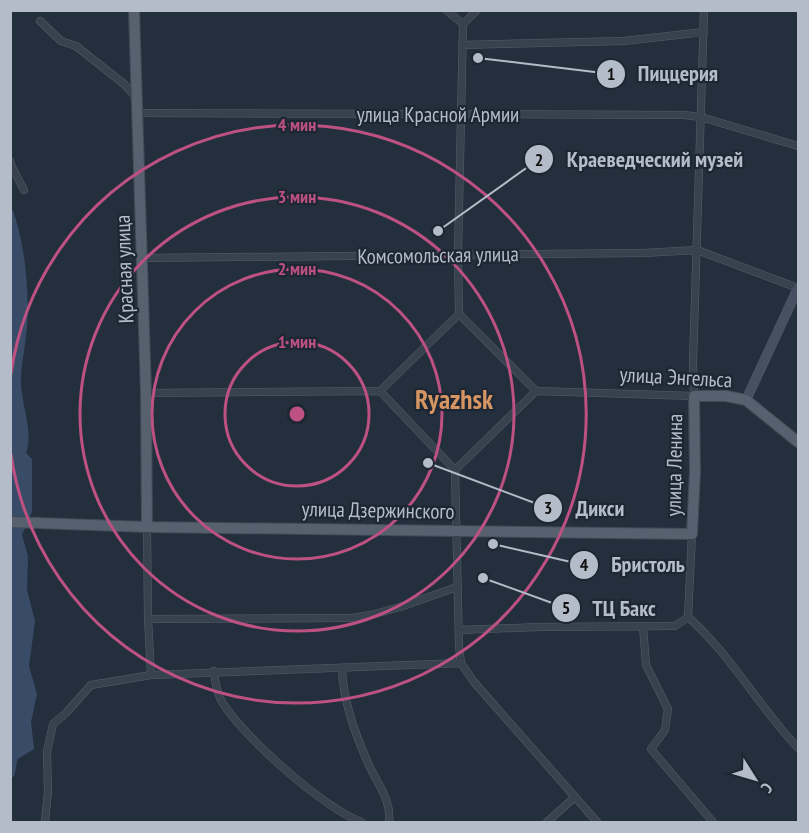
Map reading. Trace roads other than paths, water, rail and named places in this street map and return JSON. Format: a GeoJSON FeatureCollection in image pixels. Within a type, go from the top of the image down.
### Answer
{"type":"FeatureCollection","features":[{"type":"Feature","properties":{"kind":"main road","name":"Красная улица"},"geometry":{"type":"LineString","coordinates":[[134,10],[143,258],[147,527]]}},
{"type":"Feature","properties":{"kind":"main road"},"geometry":{"type":"LineString","coordinates":[[746,400],[795,304],[798,288]]}},
{"type":"Feature","properties":{"kind":"main road","name":"улица Энгельса"},"geometry":{"type":"LineString","coordinates":[[694,396],[726,396],[746,400],[798,442]]}},
{"type":"Feature","properties":{"kind":"main road","name":"улица Ленина"},"geometry":{"type":"LineString","coordinates":[[692,534],[695,471],[694,396]]}},
{"type":"Feature","properties":{"kind":"main road","name":"улица Дзержинского"},"geometry":{"type":"LineString","coordinates":[[10,522],[147,527],[692,534]]}},
{"type":"Feature","properties":{"kind":"street"},"geometry":{"type":"LineString","coordinates":[[447,10],[463,24]]}},
{"type":"Feature","properties":{"kind":"street"},"geometry":{"type":"LineString","coordinates":[[455,470],[536,391],[459,314],[458,254],[463,24],[477,10]]}},
{"type":"Feature","properties":{"kind":"street"},"geometry":{"type":"LineString","coordinates":[[694,396],[693,362],[704,10]]}},
{"type":"Feature","properties":{"kind":"street"},"geometry":{"type":"LineString","coordinates":[[40,21],[61,41],[76,46],[124,84],[138,99]]}},
{"type":"Feature","properties":{"kind":"street"},"geometry":{"type":"LineString","coordinates":[[462,45],[624,41],[704,32]]}},
{"type":"Feature","properties":{"kind":"street","name":"улица Красной Армии"},"geometry":{"type":"LineString","coordinates":[[138,113],[684,115],[701,117],[798,146]]}},
{"type":"Feature","properties":{"kind":"street"},"geometry":{"type":"LineString","coordinates":[[10,161],[24,190]]}},
{"type":"Feature","properties":{"kind":"street"},"geometry":{"type":"LineString","coordinates":[[697,250],[798,288]]}},
{"type":"Feature","properties":{"kind":"street","name":"Комсомольская улица"},"geometry":{"type":"LineString","coordinates":[[143,258],[643,253],[697,250]]}},
{"type":"Feature","properties":{"kind":"street"},"geometry":{"type":"LineString","coordinates":[[146,393],[380,391],[459,314]]}},
{"type":"Feature","properties":{"kind":"street"},"geometry":{"type":"LineString","coordinates":[[380,391],[455,470],[461,663],[474,682],[597,822]]}},
{"type":"Feature","properties":{"kind":"street","name":"улица Энгельса"},"geometry":{"type":"LineString","coordinates":[[536,391],[694,396]]}},
{"type":"Feature","properties":{"kind":"street"},"geometry":{"type":"LineString","coordinates":[[147,527],[151,675]]}},
{"type":"Feature","properties":{"kind":"street"},"geometry":{"type":"LineString","coordinates":[[688,617],[692,534]]}},
{"type":"Feature","properties":{"kind":"street"},"geometry":{"type":"LineString","coordinates":[[148,619],[351,618],[400,607],[439,591],[457,587]]}},
{"type":"Feature","properties":{"kind":"street"},"geometry":{"type":"LineString","coordinates":[[459,630],[675,626],[688,617]]}},
{"type":"Feature","properties":{"kind":"street"},"geometry":{"type":"LineString","coordinates":[[688,617],[708,635],[798,748]]}},
{"type":"Feature","properties":{"kind":"street"},"geometry":{"type":"LineString","coordinates":[[644,626],[646,665],[668,709],[665,730],[651,749],[713,822]]}},
{"type":"Feature","properties":{"kind":"street"},"geometry":{"type":"LineString","coordinates":[[45,822],[48,791],[47,752],[53,724],[91,685],[151,675],[214,671],[342,669],[461,663]]}},
{"type":"Feature","properties":{"kind":"street"},"geometry":{"type":"LineString","coordinates":[[342,669],[343,685],[358,739],[367,762],[386,796],[390,813],[389,822]]}},
{"type":"Feature","properties":{"kind":"street"},"geometry":{"type":"LineString","coordinates":[[214,671],[216,687],[226,708],[256,743],[301,783],[343,813],[361,822]]}},
{"type":"Feature","properties":{"kind":"street"},"geometry":{"type":"LineString","coordinates":[[547,822],[575,797]]}},
{"type":"Feature","properties":{"kind":"water"},"geometry":{"type":"Polygon","coordinates":[[[10,204],[19,231],[28,297],[21,381],[29,437],[26,453],[32,459],[32,512],[22,535],[28,556],[27,590],[35,621],[29,666],[37,694],[31,722],[34,749],[11,763],[10,204]]]}},
{"type":"Feature","properties":{"kind":"waterway"},"geometry":{"type":"LineString","coordinates":[[10,773],[14,749]]}},
{"type":"Feature","properties":{"kind":"place","name":"Пиццерия"},"geometry":{"type":"Point","coordinates":[478,58]}},
{"type":"Feature","properties":{"kind":"place","name":"Краеведческий музей"},"geometry":{"type":"Point","coordinates":[438,231]}},
{"type":"Feature","properties":{"kind":"place","name":"Дикси"},"geometry":{"type":"Point","coordinates":[428,463]}},
{"type":"Feature","properties":{"kind":"place","name":"Бристоль"},"geometry":{"type":"Point","coordinates":[493,544]}},
{"type":"Feature","properties":{"kind":"place","name":"ТЦ Бакс"},"geometry":{"type":"Point","coordinates":[483,578]}},
{"type":"Feature","properties":{"kind":"district","name":"Ryazhsk"},"geometry":{"type":"Point","coordinates":[454,399]}}]}
